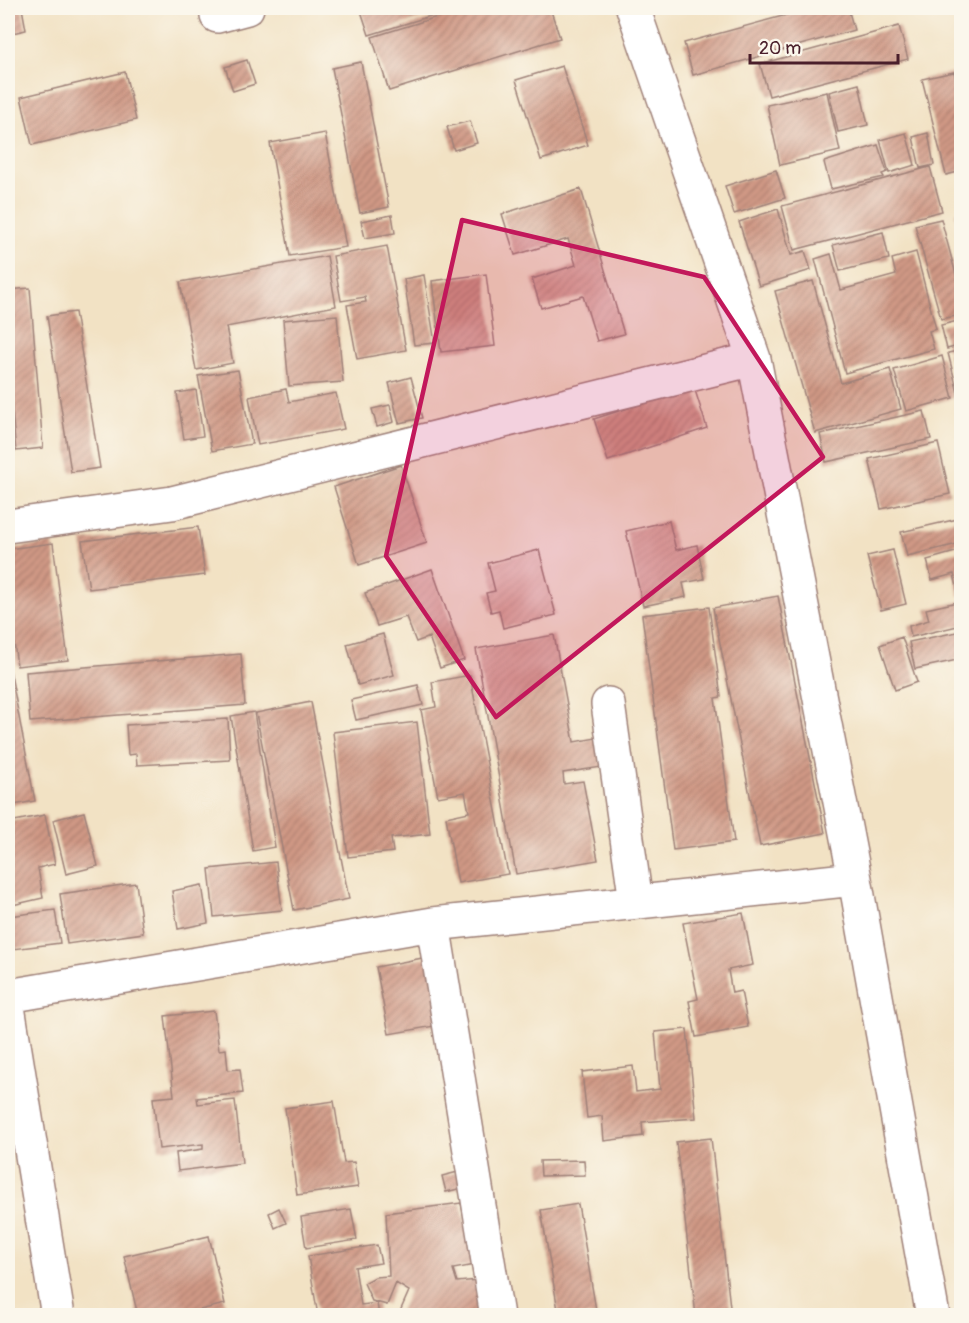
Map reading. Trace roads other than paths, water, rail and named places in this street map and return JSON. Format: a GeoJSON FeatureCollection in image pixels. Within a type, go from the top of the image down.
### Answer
{"type":"FeatureCollection","features":[{"type":"Feature","properties":{"kind":"street"},"geometry":{"type":"LineString","coordinates":[[633,8],[754,359],[855,879],[933,1316]]}},
{"type":"Feature","properties":{"kind":"street"},"geometry":{"type":"LineString","coordinates":[[8,526],[172,503],[754,359]]}},
{"type":"Feature","properties":{"kind":"street"},"geometry":{"type":"LineString","coordinates":[[608,704],[636,902]]}},
{"type":"Feature","properties":{"kind":"street"},"geometry":{"type":"LineString","coordinates":[[8,996],[433,924],[855,879]]}},
{"type":"Feature","properties":{"kind":"street"},"geometry":{"type":"LineString","coordinates":[[433,924],[496,1316]]}},
{"type":"Feature","properties":{"kind":"street"},"geometry":{"type":"LineString","coordinates":[[8,1007],[58,1316]]}}]}
